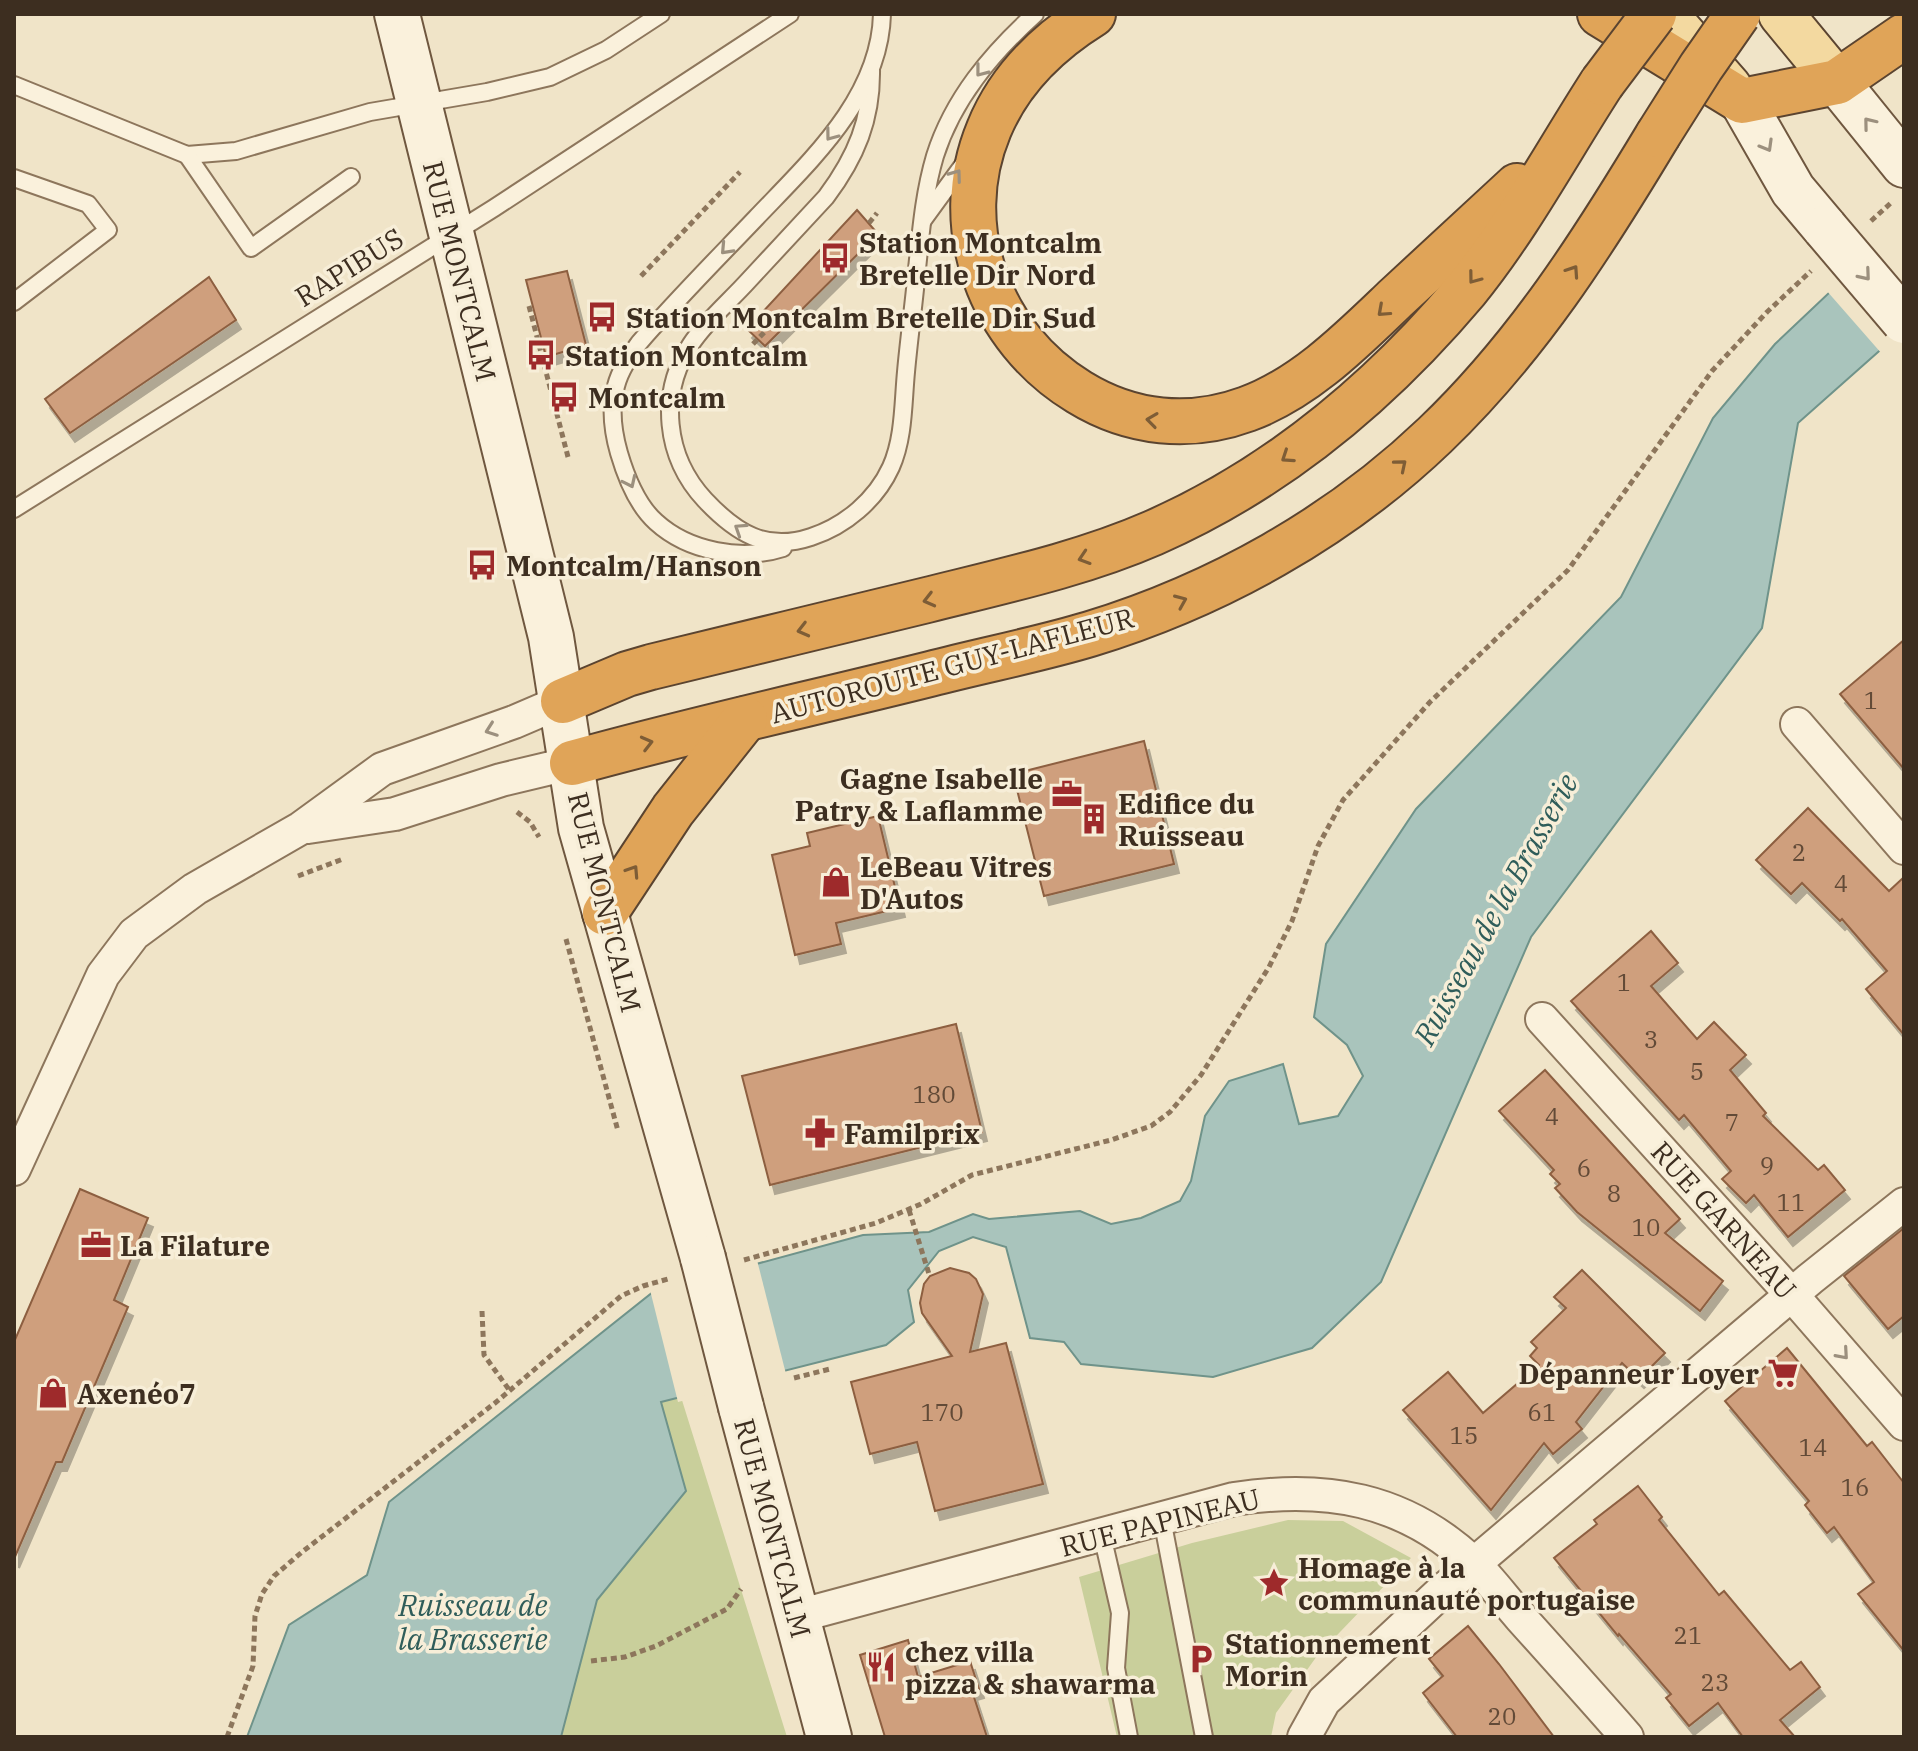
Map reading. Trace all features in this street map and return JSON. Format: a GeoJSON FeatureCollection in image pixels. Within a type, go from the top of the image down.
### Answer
{"type":"FeatureCollection","features":[{"type":"Feature","properties":{"kind":"highway"},"geometry":{"type":"LineString","coordinates":[[1093,14],[1038,56],[1011,90],[989,129],[981,150],[973,202],[977,251],[992,297],[1016,336],[1049,372],[1091,399],[1136,417],[1183,422],[1206,420],[1251,408],[1281,392],[1311,372],[1381,313],[1563,143]]}},
{"type":"Feature","properties":{"kind":"highway"},"geometry":{"type":"LineString","coordinates":[[1600,14],[1742,101],[1837,82],[1904,36]]}},
{"type":"Feature","properties":{"kind":"highway"},"geometry":{"type":"LineString","coordinates":[[563,701],[651,667],[1065,564],[1153,533],[1232,493],[1325,429],[1415,347],[1460,297],[1494,252],[1602,83],[1654,14]]}},
{"type":"Feature","properties":{"kind":"highway","name":"AUTOROUTE GUY-LAFLEUR"},"geometry":{"type":"LineString","coordinates":[[572,763],[1034,648],[1127,621],[1233,576],[1322,526],[1410,458],[1505,362],[1573,272],[1694,77],[1738,14]]}},
{"type":"Feature","properties":{"kind":"highway"},"geometry":{"type":"LineString","coordinates":[[605,913],[673,810],[745,719]]}},
{"type":"Feature","properties":{"kind":"main road","name":"RUE MONTCALM"},"geometry":{"type":"LineString","coordinates":[[397,14],[551,637],[581,828],[829,1737]]}},
{"type":"Feature","properties":{"kind":"main road"},"geometry":{"type":"LineString","coordinates":[[1665,14],[1742,101],[1824,245],[1904,321]]}},
{"type":"Feature","properties":{"kind":"main road"},"geometry":{"type":"LineString","coordinates":[[1781,14],[1837,82],[1903,174]]}},
{"type":"Feature","properties":{"kind":"street"},"geometry":{"type":"LineString","coordinates":[[14,1169],[103,975],[134,934],[174,903],[301,828],[382,769],[514,722],[563,701]]}},
{"type":"Feature","properties":{"kind":"street"},"geometry":{"type":"LineString","coordinates":[[1797,724],[1904,848]]}},
{"type":"Feature","properties":{"kind":"street"},"geometry":{"type":"LineString","coordinates":[[301,828],[395,814],[501,780],[572,763]]}},
{"type":"Feature","properties":{"kind":"street","name":"RUE GARNEAU"},"geometry":{"type":"LineString","coordinates":[[1542,1019],[1792,1295],[1904,1424]]}},
{"type":"Feature","properties":{"kind":"street"},"geometry":{"type":"LineString","coordinates":[[1304,1737],[1324,1701],[1341,1683],[1475,1564],[1904,1204]]}},
{"type":"Feature","properties":{"kind":"street","name":"RUE PAPINEAU"},"geometry":{"type":"LineString","coordinates":[[798,1616],[1234,1499],[1259,1495],[1346,1497],[1376,1504],[1412,1519],[1443,1537],[1475,1564],[1627,1737]]}},
{"type":"Feature","properties":{"kind":"lane"},"geometry":{"type":"LineString","coordinates":[[14,85],[187,155],[246,149],[356,116],[550,77],[606,50],[661,14]]}},
{"type":"Feature","properties":{"kind":"lane","name":"RAPIBUS"},"geometry":{"type":"LineString","coordinates":[[14,509],[451,235],[790,14]]}},
{"type":"Feature","properties":{"kind":"lane"},"geometry":{"type":"LineString","coordinates":[[803,540],[775,543],[749,535],[704,498],[684,472],[677,455],[671,435],[671,398],[676,373],[701,331],[826,197],[849,165],[870,105],[871,69],[882,14]]}},
{"type":"Feature","properties":{"kind":"lane"},"geometry":{"type":"LineString","coordinates":[[871,69],[842,120],[814,156],[646,334],[615,386],[615,432],[624,468],[639,501],[656,522],[682,539],[720,552],[770,552],[838,525],[854,514],[879,487],[896,453],[922,222],[932,167],[951,116],[976,76],[1035,14]]}},
{"type":"Feature","properties":{"kind":"lane"},"geometry":{"type":"LineString","coordinates":[[922,222],[989,129]]}},
{"type":"Feature","properties":{"kind":"lane"},"geometry":{"type":"LineString","coordinates":[[187,155],[251,248],[351,177]]}},
{"type":"Feature","properties":{"kind":"lane"},"geometry":{"type":"LineString","coordinates":[[14,178],[88,204],[108,230],[14,302]]}},
{"type":"Feature","properties":{"kind":"lane"},"geometry":{"type":"LineString","coordinates":[[1162,1519],[1204,1737]]}},
{"type":"Feature","properties":{"kind":"lane"},"geometry":{"type":"LineString","coordinates":[[1102,1535],[1120,1613],[1116,1668],[1129,1737]]}},
{"type":"Feature","properties":{"kind":"path"},"geometry":{"type":"LineString","coordinates":[[641,276],[740,172]]}},
{"type":"Feature","properties":{"kind":"path"},"geometry":{"type":"LineString","coordinates":[[1869,222],[1903,174]]}},
{"type":"Feature","properties":{"kind":"path"},"geometry":{"type":"LineString","coordinates":[[869,223],[877,213]]}},
{"type":"Feature","properties":{"kind":"path"},"geometry":{"type":"LineString","coordinates":[[227,1737],[253,1666],[255,1616],[267,1585],[302,1552],[510,1391],[621,1296],[702,1267],[862,1228],[909,1210],[972,1175],[1111,1140],[1151,1126],[1170,1112],[1201,1075],[1269,967],[1292,921],[1318,846],[1343,800],[1430,702],[1568,570],[1712,371],[1782,296],[1824,245]]}},
{"type":"Feature","properties":{"kind":"path","name":"RUE MONTCALM"},"geometry":{"type":"LineString","coordinates":[[529,306],[568,457]]}},
{"type":"Feature","properties":{"kind":"path"},"geometry":{"type":"LineString","coordinates":[[753,344],[780,316]]}},
{"type":"Feature","properties":{"kind":"path","name":"RUE MONTCALM"},"geometry":{"type":"LineString","coordinates":[[530,822],[541,842]]}},
{"type":"Feature","properties":{"kind":"path","name":"RUE MONTCALM"},"geometry":{"type":"LineString","coordinates":[[563,927],[618,1131]]}},
{"type":"Feature","properties":{"kind":"path"},"geometry":{"type":"LineString","coordinates":[[909,1210],[929,1274]]}},
{"type":"Feature","properties":{"kind":"path"},"geometry":{"type":"LineString","coordinates":[[482,1311],[484,1355],[510,1391]]}},
{"type":"Feature","properties":{"kind":"path"},"geometry":{"type":"LineString","coordinates":[[794,1378],[830,1369]]}},
{"type":"Feature","properties":{"kind":"path"},"geometry":{"type":"LineString","coordinates":[[591,1661],[625,1657],[668,1641],[727,1609],[741,1589]]}},
{"type":"Feature","properties":{"kind":"green space"},"geometry":{"type":"Polygon","coordinates":[[[681,1397],[787,1737],[561,1737],[597,1600],[686,1491],[661,1402],[681,1397]]]}},
{"type":"Feature","properties":{"kind":"green space"},"geometry":{"type":"Polygon","coordinates":[[[1288,1520],[1343,1521],[1411,1558],[1317,1656],[1276,1713],[1271,1737],[1117,1737],[1079,1577],[1192,1543],[1288,1520]]]}},
{"type":"Feature","properties":{"kind":"water","name":"Ruisseau de la Brasserie"},"geometry":{"type":"Polygon","coordinates":[[[1904,222],[1904,329],[1798,423],[1762,628],[1531,937],[1381,1282],[1312,1348],[1213,1377],[1081,1364],[1064,1342],[1030,1338],[1006,1247],[973,1237],[939,1251],[908,1290],[914,1322],[886,1345],[661,1402],[686,1491],[597,1600],[561,1737],[247,1737],[289,1625],[367,1575],[389,1502],[653,1292],[863,1235],[929,1232],[973,1214],[989,1219],[1080,1211],[1111,1224],[1141,1218],[1180,1201],[1191,1181],[1205,1116],[1229,1081],[1283,1064],[1299,1124],[1338,1116],[1363,1076],[1347,1045],[1314,1017],[1326,944],[1416,809],[1621,597],[1713,418],[1775,344],[1904,222]]]}},
{"type":"Feature","properties":{"kind":"pier"},"geometry":{"type":"Polygon","coordinates":[[[1904,218],[1904,334],[1882,354],[1826,290],[1904,218]]]}},
{"type":"Feature","properties":{"kind":"pier"},"geometry":{"type":"Polygon","coordinates":[[[757,1260],[786,1374],[678,1402],[650,1290],[757,1260]]]}},
{"type":"Feature","properties":{"kind":"building","name":"Montcalm"},"geometry":{"type":"Polygon","coordinates":[[[857,210],[878,234],[765,346],[747,329],[857,210]]]}},
{"type":"Feature","properties":{"kind":"building"},"geometry":{"type":"Polygon","coordinates":[[[567,271],[586,345],[546,357],[526,280],[567,271]]]}},
{"type":"Feature","properties":{"kind":"building"},"geometry":{"type":"Polygon","coordinates":[[[209,277],[236,320],[70,433],[45,399],[209,277]]]}},
{"type":"Feature","properties":{"kind":"building"},"geometry":{"type":"Polygon","coordinates":[[[1904,640],[1904,769],[1840,694],[1904,640]]]}},
{"type":"Feature","properties":{"kind":"building","name":"Edifice du Ruisseau"},"geometry":{"type":"Polygon","coordinates":[[[1144,741],[1174,864],[1044,896],[1013,774],[1144,741]]]}},
{"type":"Feature","properties":{"kind":"building"},"geometry":{"type":"Polygon","coordinates":[[[1808,808],[1889,891],[1904,877],[1904,1035],[1866,989],[1887,971],[1842,919],[1840,921],[1802,883],[1791,894],[1756,860],[1808,808]]]}},
{"type":"Feature","properties":{"kind":"building","name":"LeBeau Vitres D'Autos"},"geometry":{"type":"Polygon","coordinates":[[[878,816],[900,908],[836,923],[841,944],[795,955],[772,855],[810,846],[807,833],[878,816]]]}},
{"type":"Feature","properties":{"kind":"building"},"geometry":{"type":"Polygon","coordinates":[[[1651,931],[1678,963],[1651,986],[1697,1039],[1714,1022],[1746,1055],[1730,1070],[1766,1113],[1763,1116],[1818,1170],[1824,1165],[1845,1190],[1788,1237],[1754,1195],[1746,1203],[1722,1179],[1731,1171],[1684,1115],[1679,1120],[1571,1001],[1651,931]]]}},
{"type":"Feature","properties":{"kind":"building"},"geometry":{"type":"Polygon","coordinates":[[[956,1024],[982,1132],[770,1185],[742,1076],[956,1024]]]}},
{"type":"Feature","properties":{"kind":"building"},"geometry":{"type":"Polygon","coordinates":[[[1545,1070],[1680,1219],[1665,1233],[1723,1281],[1700,1311],[1577,1212],[1555,1188],[1560,1184],[1550,1174],[1554,1170],[1499,1111],[1545,1070]]]}},
{"type":"Feature","properties":{"kind":"building","name":"Axenéo7"},"geometry":{"type":"Polygon","coordinates":[[[80,1189],[148,1218],[114,1300],[128,1307],[62,1462],[56,1462],[14,1559],[14,1342],[80,1189]]]}},
{"type":"Feature","properties":{"kind":"building"},"geometry":{"type":"Polygon","coordinates":[[[1904,1228],[1904,1316],[1888,1329],[1844,1276],[1904,1228]]]}},
{"type":"Feature","properties":{"kind":"building"},"geometry":{"type":"Polygon","coordinates":[[[950,1268],[969,1273],[976,1279],[983,1294],[970,1352],[1006,1343],[1043,1484],[935,1511],[917,1442],[870,1454],[851,1382],[952,1356],[922,1313],[920,1303],[924,1284],[930,1276],[950,1268]]]}},
{"type":"Feature","properties":{"kind":"building"},"geometry":{"type":"Polygon","coordinates":[[[1582,1270],[1665,1353],[1639,1379],[1622,1363],[1576,1422],[1582,1429],[1553,1454],[1544,1443],[1491,1510],[1403,1410],[1448,1372],[1483,1413],[1539,1365],[1530,1356],[1537,1348],[1531,1342],[1566,1308],[1554,1297],[1582,1270]]]}},
{"type":"Feature","properties":{"kind":"building"},"geometry":{"type":"Polygon","coordinates":[[[1787,1348],[1867,1446],[1872,1442],[1904,1483],[1904,1651],[1858,1594],[1874,1582],[1834,1527],[1827,1533],[1805,1505],[1809,1501],[1725,1401],[1787,1348]]]}},
{"type":"Feature","properties":{"kind":"building"},"geometry":{"type":"Polygon","coordinates":[[[1638,1486],[1662,1517],[1659,1520],[1719,1595],[1724,1591],[1790,1670],[1801,1662],[1820,1687],[1780,1720],[1795,1737],[1743,1737],[1718,1703],[1689,1726],[1666,1698],[1671,1694],[1554,1558],[1597,1524],[1594,1520],[1638,1486]]]}},
{"type":"Feature","properties":{"kind":"building"},"geometry":{"type":"Polygon","coordinates":[[[1468,1626],[1554,1737],[1457,1737],[1423,1693],[1443,1676],[1429,1659],[1468,1626]]]}},
{"type":"Feature","properties":{"kind":"building"},"geometry":{"type":"Polygon","coordinates":[[[908,1640],[918,1677],[970,1661],[979,1689],[972,1691],[987,1737],[885,1737],[860,1655],[908,1640]]]}},
{"type":"Feature","properties":{"kind":"place","name":"Station Montcalm Bretelle Dir Nord"},"geometry":{"type":"Point","coordinates":[835,258]}},
{"type":"Feature","properties":{"kind":"place","name":"Station Montcalm Bretelle Dir Sud"},"geometry":{"type":"Point","coordinates":[602,317]}},
{"type":"Feature","properties":{"kind":"place","name":"Station Montcalm"},"geometry":{"type":"Point","coordinates":[541,355]}},
{"type":"Feature","properties":{"kind":"place","name":"Montcalm"},"geometry":{"type":"Point","coordinates":[564,397]}},
{"type":"Feature","properties":{"kind":"place","name":"Montcalm/Hanson"},"geometry":{"type":"Point","coordinates":[482,565]}},
{"type":"Feature","properties":{"kind":"place","name":"Gagne Isabelle Patry & Laflamme"},"geometry":{"type":"Point","coordinates":[1067,794]}},
{"type":"Feature","properties":{"kind":"place","name":"Edifice du Ruisseau"},"geometry":{"type":"Point","coordinates":[1094,819]}},
{"type":"Feature","properties":{"kind":"place","name":"LeBeau Vitres D'Autos"},"geometry":{"type":"Point","coordinates":[836,882]}},
{"type":"Feature","properties":{"kind":"place","name":"Familprix"},"geometry":{"type":"Point","coordinates":[820,1133]}},
{"type":"Feature","properties":{"kind":"place","name":"La Filature"},"geometry":{"type":"Point","coordinates":[96,1245]}},
{"type":"Feature","properties":{"kind":"place","name":"Dépanneur Loyer"},"geometry":{"type":"Point","coordinates":[1783,1373]}},
{"type":"Feature","properties":{"kind":"place","name":"Axenéo7"},"geometry":{"type":"Point","coordinates":[53,1393]}},
{"type":"Feature","properties":{"kind":"place","name":"Homage à la communauté portugaise"},"geometry":{"type":"Point","coordinates":[1274,1583]}},
{"type":"Feature","properties":{"kind":"place","name":"Stationnement Morin"},"geometry":{"type":"Point","coordinates":[1201,1659]}},
{"type":"Feature","properties":{"kind":"place","name":"chez villa pizza & shawarma"},"geometry":{"type":"Point","coordinates":[881,1667]}}]}
